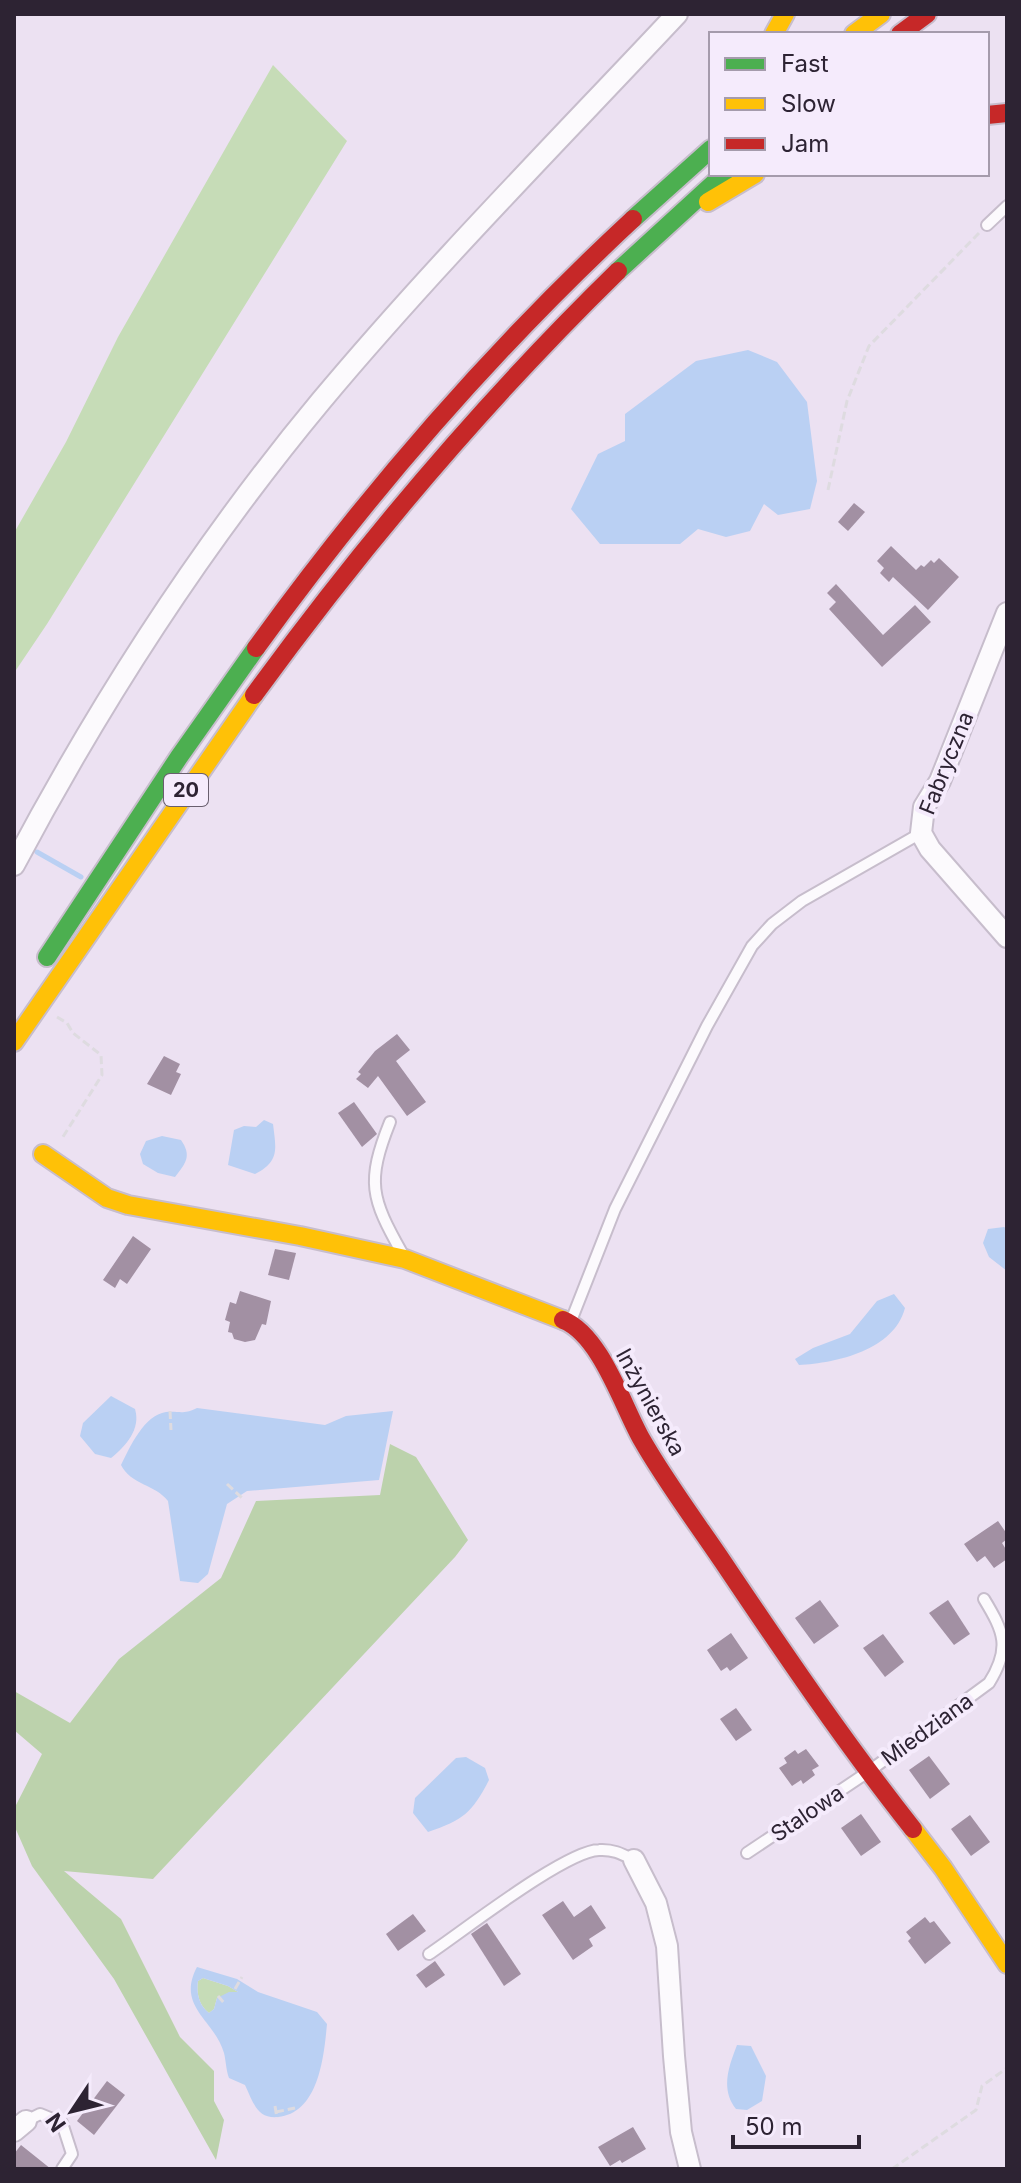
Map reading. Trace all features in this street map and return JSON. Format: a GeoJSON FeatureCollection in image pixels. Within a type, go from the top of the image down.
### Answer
{"type":"FeatureCollection","features":[{"type":"Feature","properties":{"kind":"main road"},"geometry":{"type":"LineString","coordinates":[[775,32],[785,14]]}},
{"type":"Feature","properties":{"kind":"main road"},"geometry":{"type":"LineString","coordinates":[[857,32],[881,14]]}},
{"type":"Feature","properties":{"kind":"main road"},"geometry":{"type":"LineString","coordinates":[[903,32],[927,14]]}},
{"type":"Feature","properties":{"kind":"main road"},"geometry":{"type":"LineString","coordinates":[[628,225],[709,129]]}},
{"type":"Feature","properties":{"kind":"main road","name":"20"},"geometry":{"type":"LineString","coordinates":[[38,971],[236,675],[387,478],[486,366],[628,225],[709,151]]}},
{"type":"Feature","properties":{"kind":"main road","name":"20"},"geometry":{"type":"LineString","coordinates":[[14,1042],[248,703],[368,545],[536,353],[652,239],[722,176]]}},
{"type":"Feature","properties":{"kind":"main road"},"geometry":{"type":"LineString","coordinates":[[652,239],[752,176]]}},
{"type":"Feature","properties":{"kind":"main road","name":"Inżynierska"},"geometry":{"type":"LineString","coordinates":[[47,1157],[107,1198],[128,1205],[300,1236],[405,1259],[570,1323],[601,1359],[642,1441],[807,1688],[943,1868],[1007,1964]]}},
{"type":"Feature","properties":{"kind":"street"},"geometry":{"type":"LineString","coordinates":[[14,865],[100,711],[156,623],[242,501],[320,402],[402,308],[677,14]]}},
{"type":"Feature","properties":{"kind":"street","name":"Fabryczna"},"geometry":{"type":"LineString","coordinates":[[1007,613],[940,781],[924,807],[921,833],[930,849],[1007,937]]}},
{"type":"Feature","properties":{"kind":"street"},"geometry":{"type":"LineString","coordinates":[[634,1860],[656,1903],[667,1946],[681,2132],[690,2169]]}},
{"type":"Feature","properties":{"kind":"lane"},"geometry":{"type":"LineString","coordinates":[[987,225],[1007,206]]}},
{"type":"Feature","properties":{"kind":"lane"},"geometry":{"type":"LineString","coordinates":[[570,1323],[615,1209],[707,1026],[752,946],[772,924],[802,901],[921,833]]}},
{"type":"Feature","properties":{"kind":"lane"},"geometry":{"type":"LineString","coordinates":[[390,1122],[377,1156],[375,1190],[390,1232],[405,1259]]}},
{"type":"Feature","properties":{"kind":"lane","name":"Miedziana"},"geometry":{"type":"LineString","coordinates":[[868,1772],[989,1683],[1000,1666],[1004,1643],[984,1599]]}},
{"type":"Feature","properties":{"kind":"lane","name":"Stalowa"},"geometry":{"type":"LineString","coordinates":[[747,1853],[868,1772]]}},
{"type":"Feature","properties":{"kind":"lane"},"geometry":{"type":"LineString","coordinates":[[429,1954],[538,1879],[583,1853],[616,1851],[634,1860]]}},
{"type":"Feature","properties":{"kind":"lane"},"geometry":{"type":"LineString","coordinates":[[20,2126],[40,2114],[62,2123],[72,2154],[62,2169]]}},
{"type":"Feature","properties":{"kind":"path"},"geometry":{"type":"LineString","coordinates":[[828,490],[847,401],[869,346],[987,225]]}},
{"type":"Feature","properties":{"kind":"path"},"geometry":{"type":"LineString","coordinates":[[47,1157],[102,1075],[101,1055],[54,1014]]}},
{"type":"Feature","properties":{"kind":"path"},"geometry":{"type":"LineString","coordinates":[[170,1411],[171,1430]]}},
{"type":"Feature","properties":{"kind":"path"},"geometry":{"type":"LineString","coordinates":[[227,1484],[242,1498]]}},
{"type":"Feature","properties":{"kind":"path"},"geometry":{"type":"LineString","coordinates":[[235,1989],[242,1977]]}},
{"type":"Feature","properties":{"kind":"path"},"geometry":{"type":"LineString","coordinates":[[218,1996],[224,2003]]}},
{"type":"Feature","properties":{"kind":"path"},"geometry":{"type":"LineString","coordinates":[[892,2169],[976,2110],[982,2086],[1007,2068]]}},
{"type":"Feature","properties":{"kind":"path"},"geometry":{"type":"LineString","coordinates":[[277,2118],[276,2109],[295,2108]]}},
{"type":"Feature","properties":{"kind":"green space"},"geometry":{"type":"Polygon","coordinates":[[[273,65],[347,141],[14,673],[14,533],[66,442],[118,337],[273,65]]]}},
{"type":"Feature","properties":{"kind":"green space"},"geometry":{"type":"Polygon","coordinates":[[[390,1444],[416,1457],[468,1540],[153,1879],[64,1871],[121,1919],[180,2037],[214,2071],[214,2101],[224,2120],[216,2160],[114,1979],[32,1866],[14,1825],[14,1809],[42,1754],[14,1730],[14,1691],[70,1723],[119,1659],[221,1578],[256,1501],[380,1495],[390,1444]]]}},
{"type":"Feature","properties":{"kind":"green space"},"geometry":{"type":"Polygon","coordinates":[[[203,1978],[238,1992],[217,1998],[214,2009],[209,2013],[198,1994],[198,1981],[203,1978]]]}},
{"type":"Feature","properties":{"kind":"water"},"geometry":{"type":"Polygon","coordinates":[[[748,350],[777,362],[807,402],[817,481],[810,509],[778,515],[764,504],[750,531],[726,537],[698,529],[680,544],[600,544],[571,509],[598,454],[625,441],[625,414],[696,361],[748,350]]]}},
{"type":"Feature","properties":{"kind":"water"},"geometry":{"type":"Polygon","coordinates":[[[264,1120],[273,1124],[275,1141],[269,1164],[255,1174],[228,1165],[234,1130],[244,1126],[256,1127],[264,1120]]]}},
{"type":"Feature","properties":{"kind":"water"},"geometry":{"type":"Polygon","coordinates":[[[162,1136],[181,1140],[186,1151],[185,1163],[175,1177],[158,1173],[143,1164],[140,1154],[146,1141],[162,1136]]]}},
{"type":"Feature","properties":{"kind":"water"},"geometry":{"type":"Polygon","coordinates":[[[988,1229],[1007,1229],[1007,1271],[989,1257],[983,1243],[988,1229]]]}},
{"type":"Feature","properties":{"kind":"water"},"geometry":{"type":"Polygon","coordinates":[[[894,1294],[905,1308],[899,1322],[877,1344],[846,1357],[799,1365],[795,1359],[813,1348],[850,1334],[877,1301],[894,1294]]]}},
{"type":"Feature","properties":{"kind":"water"},"geometry":{"type":"Polygon","coordinates":[[[111,1396],[135,1409],[136,1423],[131,1436],[111,1458],[95,1454],[80,1436],[83,1423],[111,1396]]]}},
{"type":"Feature","properties":{"kind":"water"},"geometry":{"type":"Polygon","coordinates":[[[197,1408],[325,1425],[346,1416],[393,1411],[379,1480],[247,1491],[227,1504],[208,1574],[198,1583],[180,1581],[168,1501],[157,1491],[131,1477],[121,1465],[144,1425],[151,1419],[166,1412],[185,1412],[197,1408]]]}},
{"type":"Feature","properties":{"kind":"water"},"geometry":{"type":"Polygon","coordinates":[[[466,1757],[485,1768],[489,1780],[465,1814],[428,1832],[413,1813],[415,1798],[456,1758],[466,1757]]]}},
{"type":"Feature","properties":{"kind":"water"},"geometry":{"type":"Polygon","coordinates":[[[197,1967],[237,1979],[258,1992],[317,2012],[327,2024],[324,2051],[317,2081],[303,2105],[292,2113],[278,2117],[265,2115],[253,2103],[245,2085],[229,2078],[219,2041],[194,2003],[192,1981],[197,1967]],[[203,1978],[198,1981],[199,1998],[209,2013],[214,2009],[217,1998],[229,1992],[238,1992],[203,1978]]]}},
{"type":"Feature","properties":{"kind":"water"},"geometry":{"type":"Polygon","coordinates":[[[737,2045],[751,2046],[766,2076],[762,2101],[747,2110],[736,2109],[728,2094],[729,2069],[737,2045]]]}},
{"type":"Feature","properties":{"kind":"building"},"geometry":{"type":"Polygon","coordinates":[[[854,503],[865,512],[848,531],[838,522],[854,503]]]}},
{"type":"Feature","properties":{"kind":"building"},"geometry":{"type":"Polygon","coordinates":[[[891,546],[916,570],[939,558],[959,577],[928,610],[893,577],[889,582],[880,573],[884,568],[877,561],[891,546]]]}},
{"type":"Feature","properties":{"kind":"building"},"geometry":{"type":"Polygon","coordinates":[[[836,584],[883,635],[915,605],[931,622],[882,667],[829,609],[836,602],[827,593],[836,584]]]}},
{"type":"Feature","properties":{"kind":"building"},"geometry":{"type":"Polygon","coordinates":[[[397,1034],[410,1050],[396,1061],[426,1102],[407,1116],[378,1076],[368,1088],[356,1079],[375,1051],[397,1034]]]}},
{"type":"Feature","properties":{"kind":"building"},"geometry":{"type":"Polygon","coordinates":[[[164,1056],[180,1064],[176,1072],[181,1074],[171,1095],[147,1084],[164,1056]]]}},
{"type":"Feature","properties":{"kind":"building"},"geometry":{"type":"Polygon","coordinates":[[[354,1102],[377,1134],[362,1147],[338,1113],[354,1102]]]}},
{"type":"Feature","properties":{"kind":"building"},"geometry":{"type":"Polygon","coordinates":[[[133,1236],[151,1249],[127,1284],[120,1279],[115,1288],[103,1280],[133,1236]]]}},
{"type":"Feature","properties":{"kind":"building"},"geometry":{"type":"Polygon","coordinates":[[[275,1249],[296,1253],[289,1280],[268,1275],[275,1249]]]}},
{"type":"Feature","properties":{"kind":"building"},"geometry":{"type":"Polygon","coordinates":[[[240,1291],[271,1301],[266,1325],[262,1324],[255,1340],[245,1342],[234,1339],[228,1332],[230,1322],[225,1320],[230,1302],[236,1304],[240,1291]]]}},
{"type":"Feature","properties":{"kind":"building"},"geometry":{"type":"Polygon","coordinates":[[[998,1521],[1007,1534],[1007,1539],[1002,1543],[1007,1559],[994,1568],[985,1556],[977,1562],[964,1544],[998,1521]]]}},
{"type":"Feature","properties":{"kind":"building"},"geometry":{"type":"Polygon","coordinates":[[[820,1600],[839,1626],[814,1644],[795,1618],[820,1600]]]}},
{"type":"Feature","properties":{"kind":"building"},"geometry":{"type":"Polygon","coordinates":[[[948,1600],[970,1634],[954,1645],[929,1613],[948,1600]]]}},
{"type":"Feature","properties":{"kind":"building"},"geometry":{"type":"Polygon","coordinates":[[[731,1633],[748,1658],[730,1671],[727,1667],[721,1671],[707,1650],[731,1633]]]}},
{"type":"Feature","properties":{"kind":"building"},"geometry":{"type":"Polygon","coordinates":[[[883,1634],[904,1662],[885,1677],[863,1648],[883,1634]]]}},
{"type":"Feature","properties":{"kind":"building"},"geometry":{"type":"Polygon","coordinates":[[[736,1708],[752,1730],[736,1741],[720,1719],[736,1708]]]}},
{"type":"Feature","properties":{"kind":"building"},"geometry":{"type":"Polygon","coordinates":[[[806,1749],[819,1766],[812,1770],[815,1775],[803,1784],[801,1780],[792,1786],[779,1768],[787,1763],[784,1758],[795,1750],[798,1754],[806,1749]]]}},
{"type":"Feature","properties":{"kind":"building"},"geometry":{"type":"Polygon","coordinates":[[[929,1756],[950,1784],[930,1799],[909,1770],[929,1756]]]}},
{"type":"Feature","properties":{"kind":"building"},"geometry":{"type":"Polygon","coordinates":[[[861,1814],[881,1842],[861,1856],[841,1828],[861,1814]]]}},
{"type":"Feature","properties":{"kind":"building"},"geometry":{"type":"Polygon","coordinates":[[[970,1815],[990,1842],[971,1856],[951,1829],[970,1815]]]}},
{"type":"Feature","properties":{"kind":"building"},"geometry":{"type":"Polygon","coordinates":[[[563,1901],[574,1917],[591,1905],[606,1928],[589,1939],[593,1946],[573,1960],[542,1915],[563,1901]]]}},
{"type":"Feature","properties":{"kind":"building"},"geometry":{"type":"Polygon","coordinates":[[[413,1914],[426,1931],[398,1951],[386,1934],[413,1914]]]}},
{"type":"Feature","properties":{"kind":"building"},"geometry":{"type":"Polygon","coordinates":[[[925,1917],[930,1923],[934,1921],[951,1943],[925,1964],[908,1941],[911,1938],[906,1932],[925,1917]]]}},
{"type":"Feature","properties":{"kind":"building"},"geometry":{"type":"Polygon","coordinates":[[[487,1923],[521,1974],[504,1986],[471,1934],[487,1923]]]}},
{"type":"Feature","properties":{"kind":"building"},"geometry":{"type":"Polygon","coordinates":[[[435,1961],[445,1975],[426,1988],[416,1975],[435,1961]]]}},
{"type":"Feature","properties":{"kind":"building"},"geometry":{"type":"Polygon","coordinates":[[[107,2081],[125,2095],[94,2135],[77,2121],[107,2081]]]}},
{"type":"Feature","properties":{"kind":"building"},"geometry":{"type":"Polygon","coordinates":[[[633,2127],[646,2149],[622,2163],[620,2160],[610,2166],[598,2147],[633,2127]]]}},
{"type":"Feature","properties":{"kind":"building"},"geometry":{"type":"Polygon","coordinates":[[[21,2145],[51,2169],[14,2169],[14,2154],[21,2145]]]}},
{"type":"Feature","properties":{"kind":"waterway"},"geometry":{"type":"LineString","coordinates":[[37,852],[81,877]]}},
{"type":"Feature","properties":{"kind":"traffic: fast"},"geometry":{"type":"LineString","coordinates":[[633,219],[709,151]]}},
{"type":"Feature","properties":{"kind":"traffic: fast"},"geometry":{"type":"LineString","coordinates":[[618,271],[722,176]]}},
{"type":"Feature","properties":{"kind":"traffic: fast"},"geometry":{"type":"LineString","coordinates":[[47,957],[179,757],[256,648]]}},
{"type":"Feature","properties":{"kind":"traffic: slow"},"geometry":{"type":"LineString","coordinates":[[775,32],[785,14]]}},
{"type":"Feature","properties":{"kind":"traffic: slow"},"geometry":{"type":"LineString","coordinates":[[857,32],[881,14]]}},
{"type":"Feature","properties":{"kind":"traffic: slow"},"geometry":{"type":"LineString","coordinates":[[708,202],[752,176]]}},
{"type":"Feature","properties":{"kind":"traffic: slow"},"geometry":{"type":"LineString","coordinates":[[14,1042],[254,695]]}},
{"type":"Feature","properties":{"kind":"traffic: slow"},"geometry":{"type":"LineString","coordinates":[[43,1154],[107,1198],[128,1205],[300,1236],[405,1259],[563,1320]]}},
{"type":"Feature","properties":{"kind":"traffic: slow"},"geometry":{"type":"LineString","coordinates":[[913,1829],[1007,1964]]}},
{"type":"Feature","properties":{"kind":"traffic: jam"},"geometry":{"type":"LineString","coordinates":[[903,32],[927,14]]}},
{"type":"Feature","properties":{"kind":"traffic: jam"},"geometry":{"type":"LineString","coordinates":[[989,115],[1007,113]]}},
{"type":"Feature","properties":{"kind":"traffic: jam"},"geometry":{"type":"LineString","coordinates":[[256,648],[342,534],[434,424],[531,319],[633,219]]}},
{"type":"Feature","properties":{"kind":"traffic: jam"},"geometry":{"type":"LineString","coordinates":[[254,695],[338,583],[427,476],[520,371],[618,271]]}},
{"type":"Feature","properties":{"kind":"traffic: jam"},"geometry":{"type":"LineString","coordinates":[[563,1320],[589,1340],[610,1373],[642,1440],[671,1487],[815,1697],[913,1829]]}}]}
